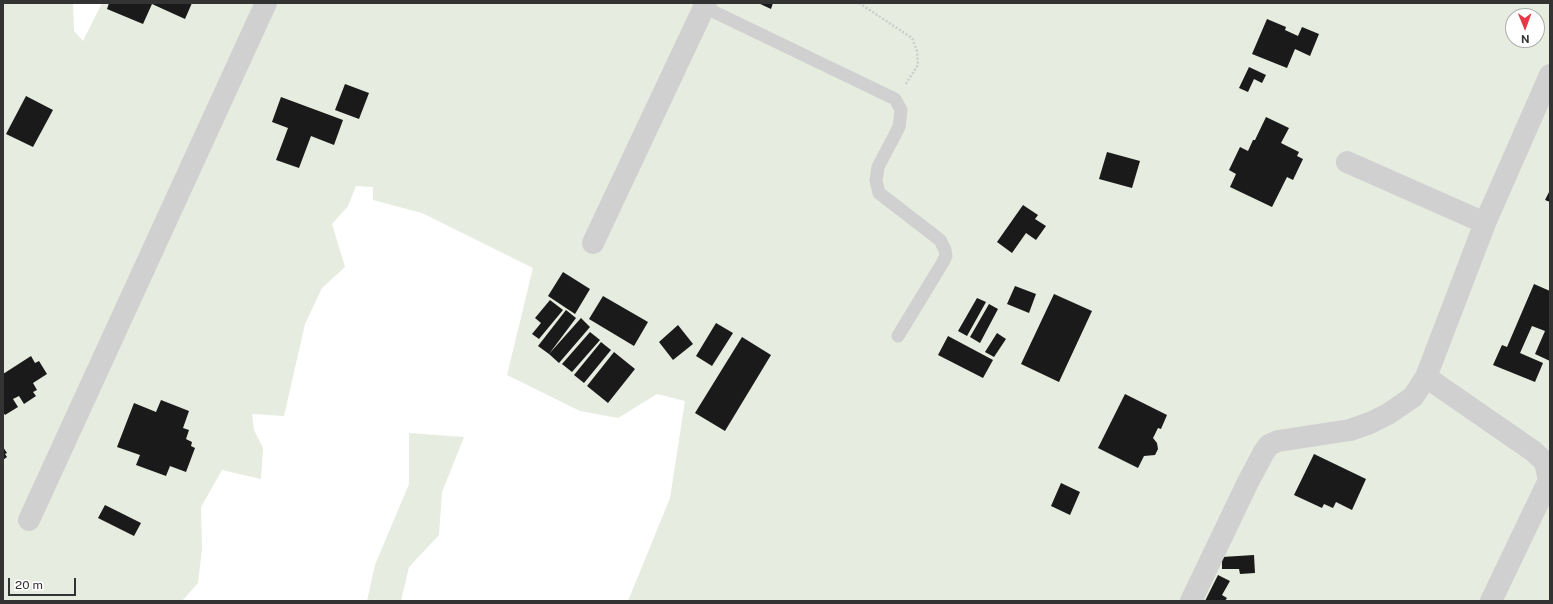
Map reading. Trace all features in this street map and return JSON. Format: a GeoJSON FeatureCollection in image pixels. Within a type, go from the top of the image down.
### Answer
{"type":"FeatureCollection","features":[{"type":"Feature","properties":{"kind":"street"},"geometry":{"type":"LineString","coordinates":[[29,520],[266,3]]}},
{"type":"Feature","properties":{"kind":"street"},"geometry":{"type":"LineString","coordinates":[[593,243],[705,5]]}},
{"type":"Feature","properties":{"kind":"street"},"geometry":{"type":"LineString","coordinates":[[1191,601],[1248,482],[1269,445],[1278,441],[1350,430],[1370,423],[1388,414],[1413,397],[1426,377],[1485,223],[1550,75]]}},
{"type":"Feature","properties":{"kind":"street"},"geometry":{"type":"LineString","coordinates":[[1347,162],[1485,223]]}},
{"type":"Feature","properties":{"kind":"street"},"geometry":{"type":"LineString","coordinates":[[1426,377],[1533,451],[1545,462],[1549,480],[1491,601]]}},
{"type":"Feature","properties":{"kind":"lane"},"geometry":{"type":"LineString","coordinates":[[705,5],[895,99],[901,110],[899,127],[878,167],[876,181],[879,192],[940,240],[946,256],[898,336]]}},
{"type":"Feature","properties":{"kind":"path"},"geometry":{"type":"LineString","coordinates":[[859,3],[912,38],[917,51],[918,65],[895,99]]}},
{"type":"Feature","properties":{"kind":"shaded area"},"geometry":{"type":"Polygon","coordinates":[[[3,3],[73,3],[74,31],[83,41],[102,3],[1550,3],[1550,601],[628,601],[670,498],[685,401],[657,394],[618,418],[580,411],[507,375],[533,268],[422,213],[373,200],[373,187],[356,186],[348,206],[332,224],[345,267],[322,288],[305,324],[284,416],[252,414],[254,430],[263,448],[261,479],[222,470],[201,507],[202,549],[198,583],[182,601],[3,601],[3,3]]]}},
{"type":"Feature","properties":{"kind":"shaded area"},"geometry":{"type":"Polygon","coordinates":[[[409,433],[464,437],[442,492],[439,535],[409,567],[401,601],[367,601],[375,565],[409,484],[409,433]]]}},
{"type":"Feature","properties":{"kind":"building"},"geometry":{"type":"Polygon","coordinates":[[[109,3],[192,3],[185,19],[152,4],[143,24],[107,9],[109,3]]]}},
{"type":"Feature","properties":{"kind":"building"},"geometry":{"type":"Polygon","coordinates":[[[758,3],[773,3],[771,9],[758,3]]]}},
{"type":"Feature","properties":{"kind":"building"},"geometry":{"type":"Polygon","coordinates":[[[1267,19],[1286,27],[1285,30],[1298,36],[1302,27],[1319,34],[1310,56],[1295,49],[1287,68],[1252,54],[1267,19]]]}},
{"type":"Feature","properties":{"kind":"building"},"geometry":{"type":"Polygon","coordinates":[[[1249,67],[1266,75],[1262,83],[1254,79],[1248,92],[1239,88],[1249,67]]]}},
{"type":"Feature","properties":{"kind":"building"},"geometry":{"type":"Polygon","coordinates":[[[345,84],[369,93],[359,119],[335,110],[345,84]]]}},
{"type":"Feature","properties":{"kind":"building"},"geometry":{"type":"Polygon","coordinates":[[[26,96],[53,110],[33,147],[6,134],[26,96]]]}},
{"type":"Feature","properties":{"kind":"building"},"geometry":{"type":"Polygon","coordinates":[[[281,97],[343,120],[334,145],[311,136],[299,168],[276,160],[288,128],[272,122],[281,97]]]}},
{"type":"Feature","properties":{"kind":"building"},"geometry":{"type":"Polygon","coordinates":[[[1266,117],[1289,128],[1281,143],[1299,152],[1297,156],[1303,159],[1293,180],[1287,177],[1272,207],[1230,187],[1236,174],[1229,170],[1240,147],[1248,151],[1266,117]]]}},
{"type":"Feature","properties":{"kind":"building"},"geometry":{"type":"Polygon","coordinates":[[[1107,152],[1140,161],[1132,188],[1099,179],[1107,152]]]}},
{"type":"Feature","properties":{"kind":"building"},"geometry":{"type":"Polygon","coordinates":[[[1550,190],[1550,202],[1545,200],[1550,190]]]}},
{"type":"Feature","properties":{"kind":"building"},"geometry":{"type":"Polygon","coordinates":[[[1023,205],[1038,215],[1035,219],[1046,226],[1036,240],[1026,233],[1012,253],[997,242],[1023,205]]]}},
{"type":"Feature","properties":{"kind":"building"},"geometry":{"type":"Polygon","coordinates":[[[563,272],[590,289],[575,314],[548,296],[563,272]]]}},
{"type":"Feature","properties":{"kind":"building"},"geometry":{"type":"Polygon","coordinates":[[[1534,284],[1550,291],[1550,361],[1535,354],[1545,331],[1532,326],[1520,353],[1543,363],[1535,382],[1493,365],[1502,345],[1507,347],[1534,284]]]}},
{"type":"Feature","properties":{"kind":"building"},"geometry":{"type":"Polygon","coordinates":[[[1015,286],[1036,294],[1029,313],[1007,304],[1015,286]]]}},
{"type":"Feature","properties":{"kind":"building"},"geometry":{"type":"Polygon","coordinates":[[[1054,294],[1092,311],[1059,382],[1021,364],[1054,294]]]}},
{"type":"Feature","properties":{"kind":"building"},"geometry":{"type":"Polygon","coordinates":[[[603,296],[648,322],[634,346],[589,319],[603,296]]]}},
{"type":"Feature","properties":{"kind":"building"},"geometry":{"type":"Polygon","coordinates":[[[977,298],[986,302],[967,336],[958,331],[977,298]]]}},
{"type":"Feature","properties":{"kind":"building"},"geometry":{"type":"Polygon","coordinates":[[[550,300],[563,310],[539,339],[532,334],[541,323],[535,318],[550,300]]]}},
{"type":"Feature","properties":{"kind":"building"},"geometry":{"type":"Polygon","coordinates":[[[989,304],[998,309],[980,343],[970,337],[989,304]]]}},
{"type":"Feature","properties":{"kind":"building"},"geometry":{"type":"Polygon","coordinates":[[[566,310],[576,318],[549,354],[538,346],[566,310]]]}},
{"type":"Feature","properties":{"kind":"building"},"geometry":{"type":"Polygon","coordinates":[[[581,318],[590,327],[559,363],[549,354],[581,318]]]}},
{"type":"Feature","properties":{"kind":"building"},"geometry":{"type":"Polygon","coordinates":[[[716,323],[733,333],[712,366],[696,356],[716,323]]]}},
{"type":"Feature","properties":{"kind":"building"},"geometry":{"type":"Polygon","coordinates":[[[678,325],[693,344],[673,360],[659,342],[678,325]]]}},
{"type":"Feature","properties":{"kind":"building"},"geometry":{"type":"Polygon","coordinates":[[[590,332],[600,340],[572,372],[562,364],[590,332]]]}},
{"type":"Feature","properties":{"kind":"building"},"geometry":{"type":"Polygon","coordinates":[[[997,333],[1006,339],[994,357],[985,352],[997,333]]]}},
{"type":"Feature","properties":{"kind":"building"},"geometry":{"type":"Polygon","coordinates":[[[948,336],[993,360],[983,378],[938,355],[948,336]]]}},
{"type":"Feature","properties":{"kind":"building"},"geometry":{"type":"Polygon","coordinates":[[[742,337],[771,355],[725,431],[695,413],[742,337]]]}},
{"type":"Feature","properties":{"kind":"building"},"geometry":{"type":"Polygon","coordinates":[[[601,342],[611,350],[584,383],[574,375],[601,342]]]}},
{"type":"Feature","properties":{"kind":"building"},"geometry":{"type":"Polygon","coordinates":[[[614,352],[635,369],[608,403],[587,386],[614,352]]]}},
{"type":"Feature","properties":{"kind":"building"},"geometry":{"type":"Polygon","coordinates":[[[31,356],[35,363],[39,361],[47,374],[33,383],[37,390],[33,392],[36,396],[24,404],[19,396],[13,399],[18,407],[5,415],[3,412],[3,374],[31,356]]]}},
{"type":"Feature","properties":{"kind":"building"},"geometry":{"type":"Polygon","coordinates":[[[1125,394],[1167,415],[1161,429],[1158,428],[1153,438],[1157,443],[1158,449],[1155,455],[1144,456],[1138,468],[1098,448],[1125,394]]]}},
{"type":"Feature","properties":{"kind":"building"},"geometry":{"type":"Polygon","coordinates":[[[161,400],[189,411],[183,428],[189,430],[186,439],[192,442],[191,446],[195,448],[186,472],[170,466],[166,476],[136,465],[140,455],[117,447],[134,403],[156,412],[161,400]]]}},
{"type":"Feature","properties":{"kind":"building"},"geometry":{"type":"Polygon","coordinates":[[[3,447],[7,453],[5,454],[7,457],[3,460],[3,447]]]}},
{"type":"Feature","properties":{"kind":"building"},"geometry":{"type":"Polygon","coordinates":[[[1314,454],[1366,479],[1352,510],[1336,502],[1333,508],[1324,504],[1322,508],[1294,495],[1314,454]]]}},
{"type":"Feature","properties":{"kind":"building"},"geometry":{"type":"Polygon","coordinates":[[[1061,483],[1080,492],[1070,515],[1051,506],[1061,483]]]}},
{"type":"Feature","properties":{"kind":"building"},"geometry":{"type":"Polygon","coordinates":[[[105,505],[141,523],[134,536],[98,518],[105,505]]]}},
{"type":"Feature","properties":{"kind":"building"},"geometry":{"type":"Polygon","coordinates":[[[1254,555],[1255,573],[1240,574],[1239,569],[1222,569],[1222,557],[1254,555]]]}},
{"type":"Feature","properties":{"kind":"building"},"geometry":{"type":"Polygon","coordinates":[[[1218,575],[1230,581],[1222,595],[1227,598],[1225,601],[1205,601],[1218,575]]]}}]}
